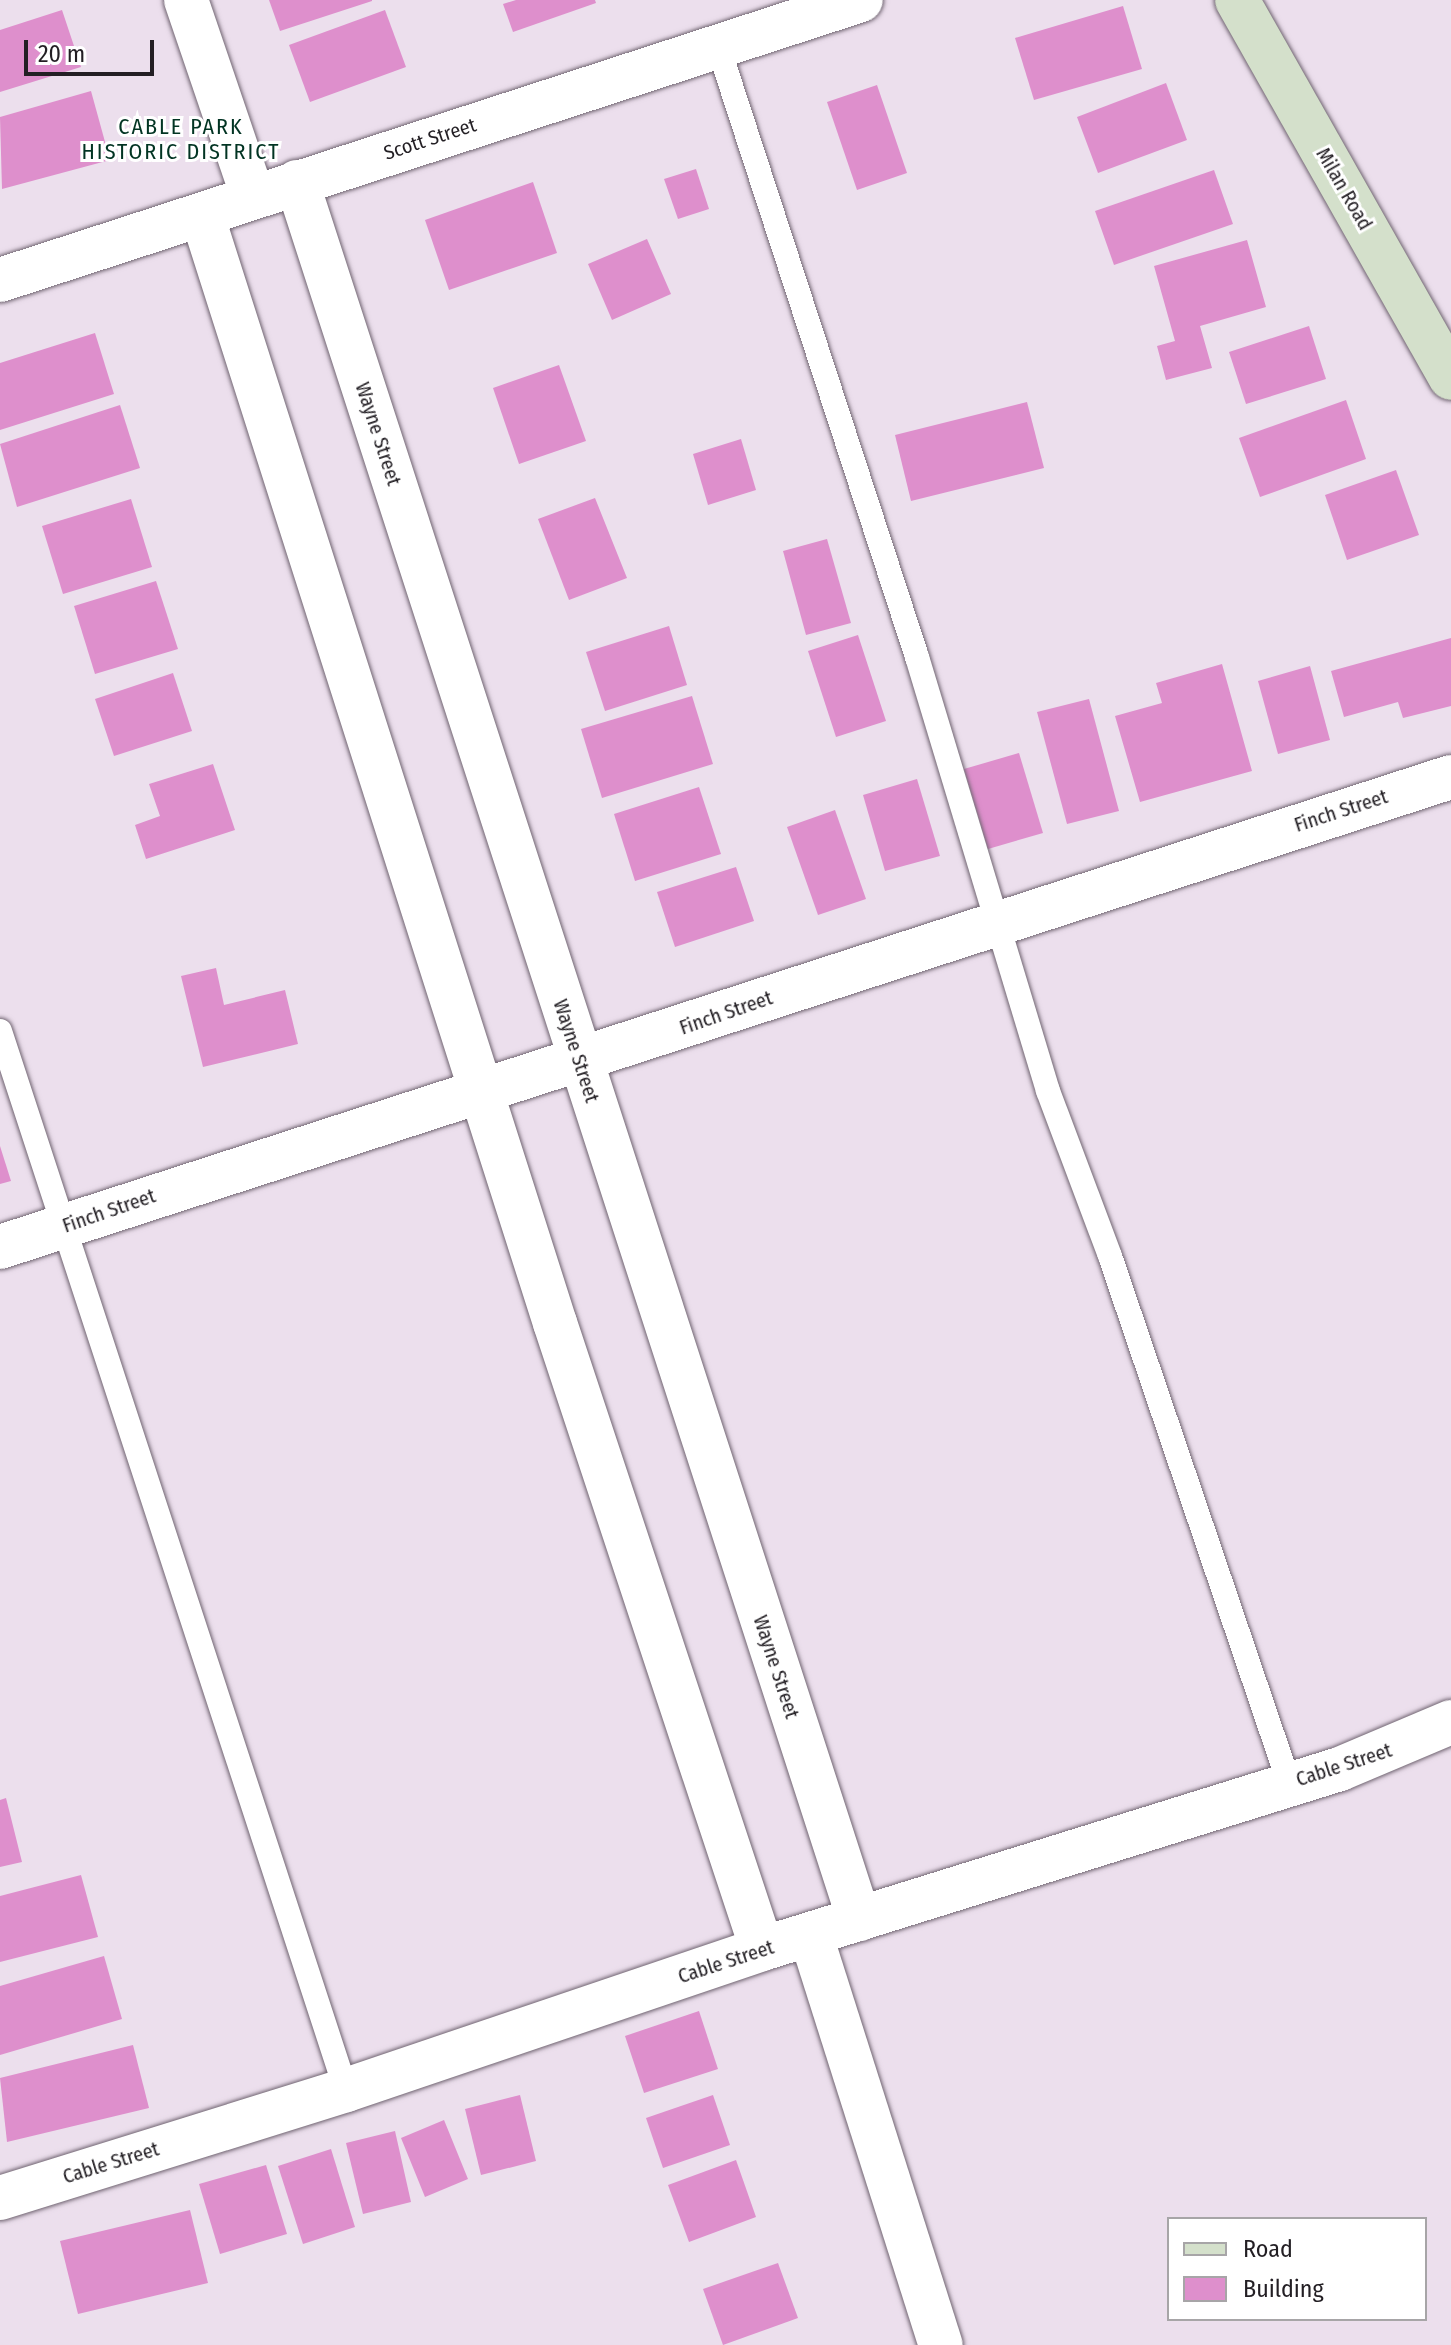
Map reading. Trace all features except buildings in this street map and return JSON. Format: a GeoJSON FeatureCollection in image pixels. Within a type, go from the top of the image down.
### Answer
{"type":"FeatureCollection","features":[{"type":"Feature","properties":{"kind":"street"},"geometry":{"type":"LineString","coordinates":[[186,0],[253,197]]}},
{"type":"Feature","properties":{"kind":"street","name":"Scott Street"},"geometry":{"type":"LineString","coordinates":[[0,280],[861,0]]}},
{"type":"Feature","properties":{"kind":"street","name":"Milan Road"},"geometry":{"type":"LineString","coordinates":[[1237,0],[1451,378]]}},
{"type":"Feature","properties":{"kind":"street","name":"Wayne Street"},"geometry":{"type":"LineString","coordinates":[[297,182],[579,1064],[859,1919]]}},
{"type":"Feature","properties":{"kind":"street"},"geometry":{"type":"LineString","coordinates":[[202,215],[762,1949]]}},
{"type":"Feature","properties":{"kind":"street","name":"Finch Street"},"geometry":{"type":"LineString","coordinates":[[0,1247],[312,1143],[579,1064],[994,921],[1451,777]]}},
{"type":"Feature","properties":{"kind":"street","name":"Cable Street"},"geometry":{"type":"LineString","coordinates":[[0,2198],[346,2090],[762,1949],[811,1936],[1396,1748],[1451,1722]]}},
{"type":"Feature","properties":{"kind":"street"},"geometry":{"type":"LineString","coordinates":[[811,1936],[941,2345]]}},
{"type":"Feature","properties":{"kind":"lane"},"geometry":{"type":"LineString","coordinates":[[718,46],[917,657],[994,921],[1289,1783]]}},
{"type":"Feature","properties":{"kind":"lane"},"geometry":{"type":"LineString","coordinates":[[0,1031],[346,2090]]}},
{"type":"Feature","properties":{"kind":"district","name":"CABLE PARK HISTORIC DISTRICT"},"geometry":{"type":"Point","coordinates":[181,138]}}]}
